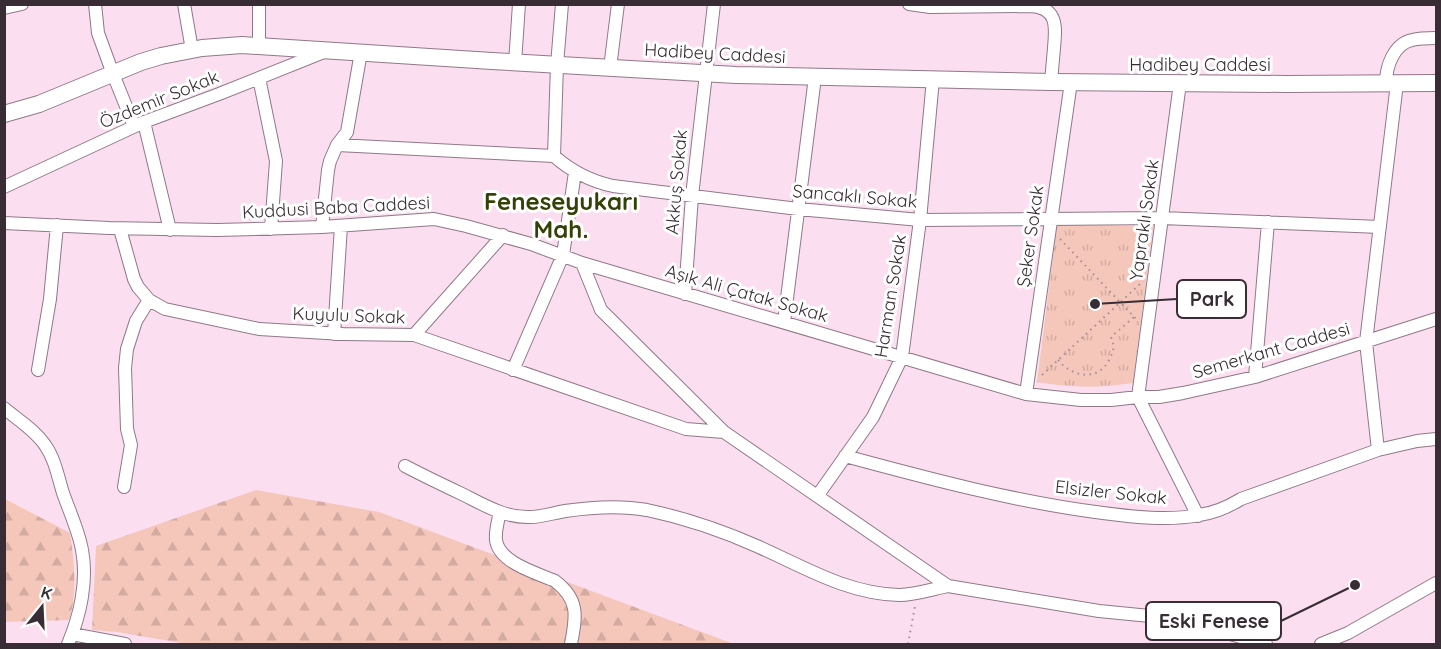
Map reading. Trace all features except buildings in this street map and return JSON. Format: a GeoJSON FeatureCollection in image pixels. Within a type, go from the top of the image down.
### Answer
{"type":"FeatureCollection","features":[{"type":"Feature","properties":{"kind":"main road","name":"Hadibey Caddesi"},"geometry":{"type":"LineString","coordinates":[[4,114],[39,104],[161,56],[222,46],[259,45],[515,63],[815,77],[1051,82],[1437,82]]}},
{"type":"Feature","properties":{"kind":"street"},"geometry":{"type":"LineString","coordinates":[[4,8],[22,4]]}},
{"type":"Feature","properties":{"kind":"street"},"geometry":{"type":"LineString","coordinates":[[95,4],[98,33],[113,75],[139,124],[170,230]]}},
{"type":"Feature","properties":{"kind":"street"},"geometry":{"type":"LineString","coordinates":[[184,4],[192,50]]}},
{"type":"Feature","properties":{"kind":"street"},"geometry":{"type":"LineString","coordinates":[[259,4],[259,45]]}},
{"type":"Feature","properties":{"kind":"street"},"geometry":{"type":"LineString","coordinates":[[515,63],[519,4]]}},
{"type":"Feature","properties":{"kind":"street"},"geometry":{"type":"LineString","coordinates":[[337,145],[554,156],[562,4]]}},
{"type":"Feature","properties":{"kind":"street"},"geometry":{"type":"LineString","coordinates":[[610,68],[618,4]]}},
{"type":"Feature","properties":{"kind":"street","name":"Akkuş Sokak"},"geometry":{"type":"LineString","coordinates":[[685,294],[692,196],[714,4]]}},
{"type":"Feature","properties":{"kind":"street"},"geometry":{"type":"LineString","coordinates":[[909,4],[930,7],[1030,6],[1043,8],[1052,16],[1056,27],[1051,82]]}},
{"type":"Feature","properties":{"kind":"street"},"geometry":{"type":"LineString","coordinates":[[1378,450],[1366,342],[1380,227],[1392,83],[1386,76],[1389,63],[1403,45],[1410,40],[1437,38]]}},
{"type":"Feature","properties":{"kind":"street","name":"Özdemir Sokak"},"geometry":{"type":"LineString","coordinates":[[4,187],[139,124],[329,50]]}},
{"type":"Feature","properties":{"kind":"street"},"geometry":{"type":"LineString","coordinates":[[322,227],[328,170],[337,145],[347,132],[361,52]]}},
{"type":"Feature","properties":{"kind":"street"},"geometry":{"type":"LineString","coordinates":[[784,322],[815,77]]}},
{"type":"Feature","properties":{"kind":"street"},"geometry":{"type":"LineString","coordinates":[[259,78],[276,161],[271,229]]}},
{"type":"Feature","properties":{"kind":"street","name":"Harman Sokak"},"geometry":{"type":"LineString","coordinates":[[818,495],[873,417],[902,357],[920,220],[933,79]]}},
{"type":"Feature","properties":{"kind":"street","name":"Şeker Sokak"},"geometry":{"type":"LineString","coordinates":[[1026,392],[1071,82]]}},
{"type":"Feature","properties":{"kind":"street","name":"Yapraklı Sokak"},"geometry":{"type":"LineString","coordinates":[[1138,397],[1180,83]]}},
{"type":"Feature","properties":{"kind":"street","name":"Sancaklı Sokak"},"geometry":{"type":"LineString","coordinates":[[554,156],[575,172],[591,180],[613,186],[798,209],[920,220],[1050,224],[1162,218],[1380,227]]}},
{"type":"Feature","properties":{"kind":"street"},"geometry":{"type":"LineString","coordinates":[[513,370],[563,255],[575,172]]}},
{"type":"Feature","properties":{"kind":"street","name":"Kuddusi Baba Caddesi"},"geometry":{"type":"LineString","coordinates":[[4,223],[170,230],[322,227],[434,219],[503,235],[582,263]]}},
{"type":"Feature","properties":{"kind":"street"},"geometry":{"type":"LineString","coordinates":[[1255,377],[1268,222]]}},
{"type":"Feature","properties":{"kind":"street"},"geometry":{"type":"LineString","coordinates":[[38,370],[50,299],[57,225]]}},
{"type":"Feature","properties":{"kind":"street"},"geometry":{"type":"LineString","coordinates":[[334,334],[341,226]]}},
{"type":"Feature","properties":{"kind":"street"},"geometry":{"type":"LineString","coordinates":[[120,229],[134,279],[149,300],[136,321],[126,349],[127,429],[131,445],[124,487]]}},
{"type":"Feature","properties":{"kind":"street"},"geometry":{"type":"LineString","coordinates":[[414,335],[503,235]]}},
{"type":"Feature","properties":{"kind":"street"},"geometry":{"type":"LineString","coordinates":[[582,263],[601,310],[724,432],[948,586]]}},
{"type":"Feature","properties":{"kind":"street","name":"Aşık Ali Çatak Sokak"},"geometry":{"type":"LineString","coordinates":[[582,263],[902,357]]}},
{"type":"Feature","properties":{"kind":"street","name":"Kuyulu Sokak"},"geometry":{"type":"LineString","coordinates":[[149,300],[173,312],[260,329],[334,334],[414,335],[686,429],[724,432]]}},
{"type":"Feature","properties":{"kind":"street","name":"Semerkant Caddesi"},"geometry":{"type":"LineString","coordinates":[[902,357],[1026,392],[1081,400],[1159,397],[1255,377],[1437,319]]}},
{"type":"Feature","properties":{"kind":"street"},"geometry":{"type":"LineString","coordinates":[[1138,397],[1198,516]]}},
{"type":"Feature","properties":{"kind":"street"},"geometry":{"type":"LineString","coordinates":[[4,408],[41,440],[51,456],[82,549],[81,598],[70,639],[125,645]]}},
{"type":"Feature","properties":{"kind":"street"},"geometry":{"type":"LineString","coordinates":[[4,422],[17,419]]}},
{"type":"Feature","properties":{"kind":"street","name":"Elsizler Sokak"},"geometry":{"type":"LineString","coordinates":[[845,456],[952,484],[1062,507],[1153,518],[1198,516],[1378,450],[1437,439]]}},
{"type":"Feature","properties":{"kind":"street"},"geometry":{"type":"LineString","coordinates":[[405,466],[500,512],[531,518],[594,507],[645,510],[728,534],[785,558],[812,573],[847,585],[883,593],[901,595],[948,586],[1099,611],[1183,622],[1266,645]]}},
{"type":"Feature","properties":{"kind":"street"},"geometry":{"type":"LineString","coordinates":[[500,512],[496,539],[502,554],[512,562],[555,581],[570,596],[576,616],[571,645]]}},
{"type":"Feature","properties":{"kind":"street"},"geometry":{"type":"LineString","coordinates":[[1321,645],[1348,633],[1437,583]]}},
{"type":"Feature","properties":{"kind":"path"},"geometry":{"type":"LineString","coordinates":[[1050,224],[1134,317],[1111,337],[1114,345],[1109,362],[1101,370],[1090,374],[1076,373],[1058,360]]}},
{"type":"Feature","properties":{"kind":"path"},"geometry":{"type":"LineString","coordinates":[[1026,392],[1155,270]]}},
{"type":"Feature","properties":{"kind":"path"},"geometry":{"type":"LineString","coordinates":[[908,645],[918,592]]}},
{"type":"Feature","properties":{"kind":"green space"},"geometry":{"type":"Polygon","coordinates":[[[1057,225],[1153,226],[1133,383],[1085,387],[1037,382],[1057,225]]]}},
{"type":"Feature","properties":{"kind":"green space"},"geometry":{"type":"Polygon","coordinates":[[[256,490],[379,512],[734,644],[187,644],[92,630],[96,546],[256,490]]]}},
{"type":"Feature","properties":{"kind":"green space"},"geometry":{"type":"Polygon","coordinates":[[[5,499],[70,533],[74,566],[74,599],[69,620],[5,622],[5,499]]]}},
{"type":"Feature","properties":{"kind":"place","name":"Park"},"geometry":{"type":"Point","coordinates":[1095,304]}},
{"type":"Feature","properties":{"kind":"place","name":"Eski Fenese"},"geometry":{"type":"Point","coordinates":[1355,585]}},
{"type":"Feature","properties":{"kind":"district","name":"Feneseyukarı Mah."},"geometry":{"type":"Point","coordinates":[561,215]}}]}
